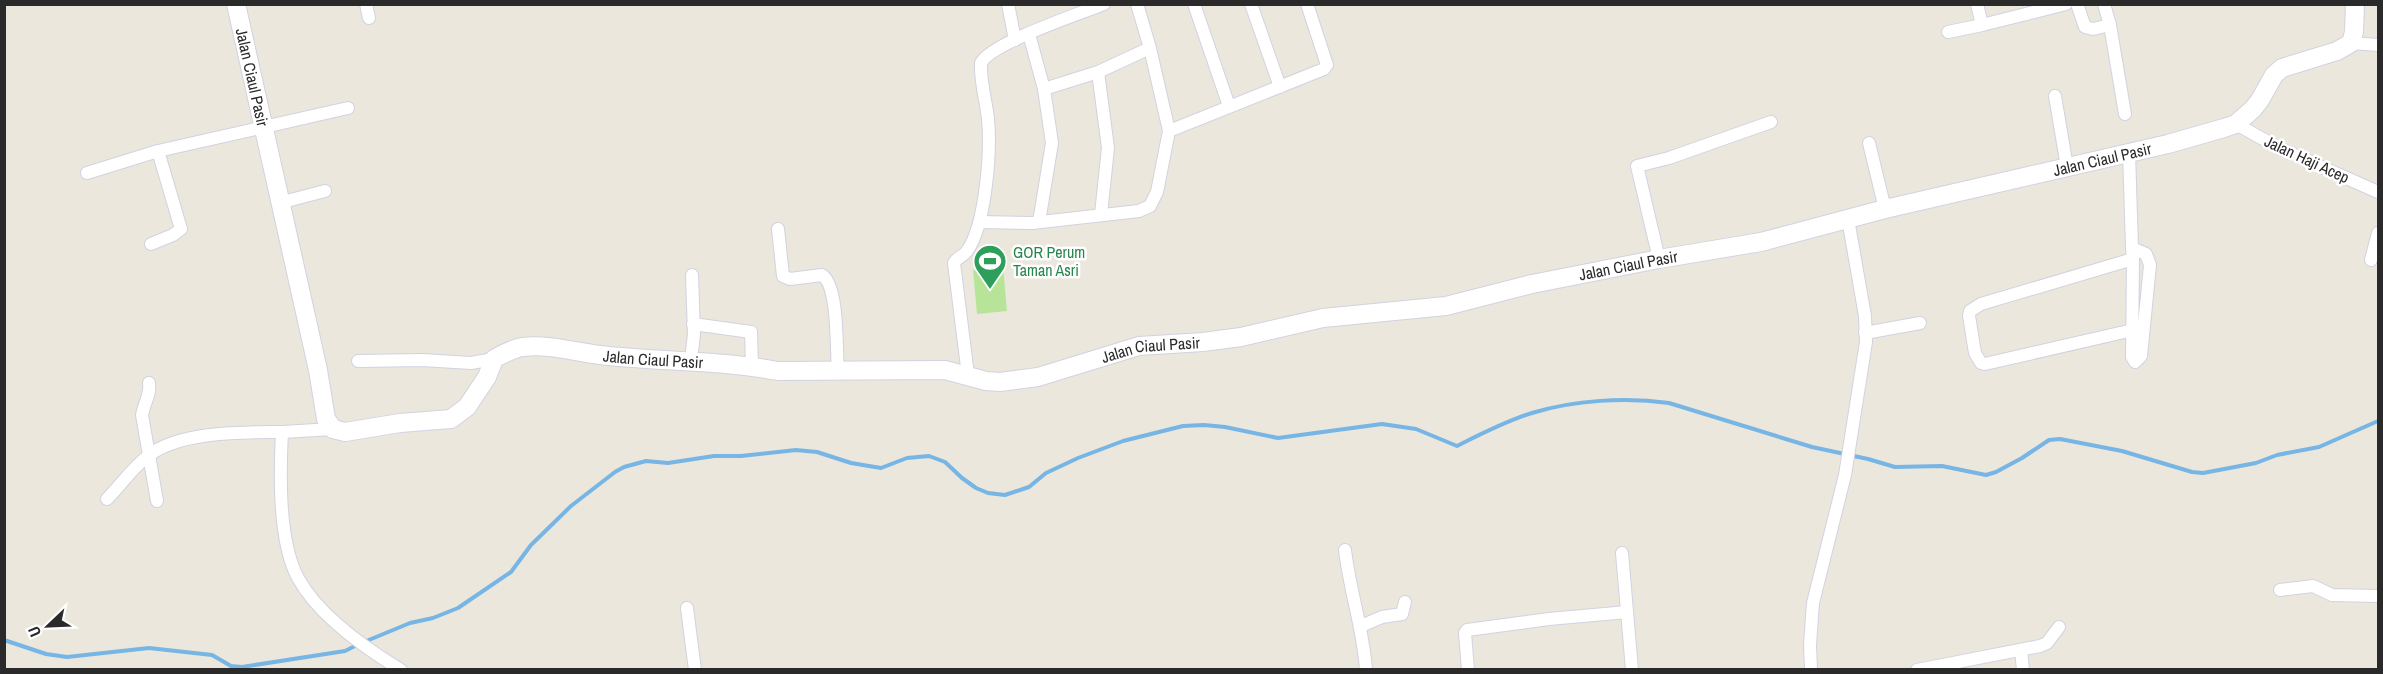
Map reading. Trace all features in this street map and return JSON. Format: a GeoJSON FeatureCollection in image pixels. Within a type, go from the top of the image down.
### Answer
{"type":"FeatureCollection","features":[{"type":"Feature","properties":{"kind":"street","name":"Jalan Ciaul Pasir"},"geometry":{"type":"LineString","coordinates":[[236,4],[318,370],[326,419],[333,429]]}},
{"type":"Feature","properties":{"kind":"street"},"geometry":{"type":"LineString","coordinates":[[366,4],[369,18]]}},
{"type":"Feature","properties":{"kind":"street"},"geometry":{"type":"LineString","coordinates":[[1008,4],[1015,40]]}},
{"type":"Feature","properties":{"kind":"street"},"geometry":{"type":"LineString","coordinates":[[968,375],[954,263],[967,250],[980,222],[989,149],[981,63],[990,52],[1015,40],[1104,4]]}},
{"type":"Feature","properties":{"kind":"street"},"geometry":{"type":"LineString","coordinates":[[980,222],[1040,222],[1139,211],[1150,206],[1156,192],[1169,131],[1150,48],[1137,4]]}},
{"type":"Feature","properties":{"kind":"street"},"geometry":{"type":"LineString","coordinates":[[1194,4],[1229,106]]}},
{"type":"Feature","properties":{"kind":"street"},"geometry":{"type":"LineString","coordinates":[[1251,4],[1280,87]]}},
{"type":"Feature","properties":{"kind":"street"},"geometry":{"type":"LineString","coordinates":[[1169,131],[1324,69],[1327,65],[1307,4]]}},
{"type":"Feature","properties":{"kind":"street"},"geometry":{"type":"LineString","coordinates":[[1977,4],[1982,25]]}},
{"type":"Feature","properties":{"kind":"street"},"geometry":{"type":"LineString","coordinates":[[1948,32],[2066,4]]}},
{"type":"Feature","properties":{"kind":"street"},"geometry":{"type":"LineString","coordinates":[[2077,4],[2085,27],[2093,29],[2110,25]]}},
{"type":"Feature","properties":{"kind":"street"},"geometry":{"type":"LineString","coordinates":[[2104,4],[2110,25],[2125,114]]}},
{"type":"Feature","properties":{"kind":"street"},"geometry":{"type":"LineString","coordinates":[[2355,4],[2354,32],[2351,43],[2379,45]]}},
{"type":"Feature","properties":{"kind":"street"},"geometry":{"type":"LineString","coordinates":[[1029,34],[1044,89],[1052,143],[1040,222]]}},
{"type":"Feature","properties":{"kind":"street","name":"Jalan Ciaul Pasir"},"geometry":{"type":"LineString","coordinates":[[494,359],[519,347],[537,346],[600,355],[691,360],[778,371],[945,370],[986,381],[1000,382],[1038,377],[1139,346],[1203,342],[1241,337],[1323,318],[1446,306],[1532,284],[1761,242],[1885,209],[2199,136],[2236,123],[2260,100],[2277,71],[2337,51],[2351,43]]}},
{"type":"Feature","properties":{"kind":"street"},"geometry":{"type":"LineString","coordinates":[[1044,89],[1098,72],[1150,48]]}},
{"type":"Feature","properties":{"kind":"street"},"geometry":{"type":"LineString","coordinates":[[1098,72],[1108,148],[1101,214]]}},
{"type":"Feature","properties":{"kind":"street"},"geometry":{"type":"LineString","coordinates":[[2055,96],[2067,167]]}},
{"type":"Feature","properties":{"kind":"street"},"geometry":{"type":"LineString","coordinates":[[87,173],[159,151],[264,129],[348,108]]}},
{"type":"Feature","properties":{"kind":"street"},"geometry":{"type":"LineString","coordinates":[[1659,259],[1637,166],[1669,158],[1771,122]]}},
{"type":"Feature","properties":{"kind":"street","name":"Jalan Haji Acep"},"geometry":{"type":"LineString","coordinates":[[2236,123],[2279,148],[2379,192]]}},
{"type":"Feature","properties":{"kind":"street"},"geometry":{"type":"LineString","coordinates":[[1869,143],[1885,209]]}},
{"type":"Feature","properties":{"kind":"street"},"geometry":{"type":"LineString","coordinates":[[151,244],[168,238],[181,228],[159,151]]}},
{"type":"Feature","properties":{"kind":"street"},"geometry":{"type":"LineString","coordinates":[[2129,152],[2133,253],[2133,330],[2132,357],[2135,362],[2140,359],[2150,264],[2146,255],[2133,253],[1981,304],[1970,310],[1969,316],[1975,353],[1981,363],[1985,364],[2133,330]]}},
{"type":"Feature","properties":{"kind":"street"},"geometry":{"type":"LineString","coordinates":[[279,202],[325,190]]}},
{"type":"Feature","properties":{"kind":"street"},"geometry":{"type":"LineString","coordinates":[[1811,669],[1810,645],[1814,603],[1845,475],[1862,374],[1865,316],[1848,219]]}},
{"type":"Feature","properties":{"kind":"street"},"geometry":{"type":"LineString","coordinates":[[778,229],[783,276],[790,279],[822,275],[830,282],[833,295],[838,371]]}},
{"type":"Feature","properties":{"kind":"street"},"geometry":{"type":"LineString","coordinates":[[2371,260],[2379,233]]}},
{"type":"Feature","properties":{"kind":"street"},"geometry":{"type":"LineString","coordinates":[[691,360],[692,275]]}},
{"type":"Feature","properties":{"kind":"street"},"geometry":{"type":"LineString","coordinates":[[1865,333],[1920,323]]}},
{"type":"Feature","properties":{"kind":"street"},"geometry":{"type":"LineString","coordinates":[[693,324],[751,332],[753,334],[752,366]]}},
{"type":"Feature","properties":{"kind":"street"},"geometry":{"type":"LineString","coordinates":[[107,499],[132,470],[150,454],[197,437],[234,433],[333,429],[345,432],[400,423],[451,419],[467,407],[487,377],[494,359]]}},
{"type":"Feature","properties":{"kind":"street"},"geometry":{"type":"LineString","coordinates":[[358,361],[422,360],[471,363],[494,359]]}},
{"type":"Feature","properties":{"kind":"street"},"geometry":{"type":"LineString","coordinates":[[148,383],[149,394],[142,415],[157,501]]}},
{"type":"Feature","properties":{"kind":"street"},"geometry":{"type":"LineString","coordinates":[[282,432],[281,489],[286,541],[297,576],[307,592],[342,627],[401,669]]}},
{"type":"Feature","properties":{"kind":"street"},"geometry":{"type":"LineString","coordinates":[[1345,550],[1353,602],[1362,626],[1366,669]]}},
{"type":"Feature","properties":{"kind":"street"},"geometry":{"type":"LineString","coordinates":[[1622,553],[1632,669]]}},
{"type":"Feature","properties":{"kind":"street"},"geometry":{"type":"LineString","coordinates":[[2280,590],[2313,586],[2332,595],[2379,597]]}},
{"type":"Feature","properties":{"kind":"street"},"geometry":{"type":"LineString","coordinates":[[1362,626],[1382,617],[1402,614],[1406,602]]}},
{"type":"Feature","properties":{"kind":"street"},"geometry":{"type":"LineString","coordinates":[[687,608],[695,669]]}},
{"type":"Feature","properties":{"kind":"street"},"geometry":{"type":"LineString","coordinates":[[1468,669],[1465,633],[1467,630],[1627,612]]}},
{"type":"Feature","properties":{"kind":"street"},"geometry":{"type":"LineString","coordinates":[[1917,669],[2044,645],[2059,627]]}},
{"type":"Feature","properties":{"kind":"street"},"geometry":{"type":"LineString","coordinates":[[2021,650],[2024,669]]}},
{"type":"Feature","properties":{"kind":"green space","name":"GOR Perum Taman Asri"},"geometry":{"type":"Polygon","coordinates":[[[1003,267],[1007,311],[977,314],[973,270],[1003,267]]]}},
{"type":"Feature","properties":{"kind":"waterway"},"geometry":{"type":"LineString","coordinates":[[364,642],[410,623],[433,618],[458,608],[511,572],[531,545],[571,506],[615,472],[646,461],[668,463],[714,456],[741,456],[796,450],[817,452],[851,463],[881,468],[907,458],[929,456],[945,462],[976,488],[988,493],[1005,495],[1029,487],[1046,473],[1078,458],[1123,441],[1183,426],[1225,427],[1278,438],[1382,424],[1416,429],[1457,446],[1532,413],[1565,405],[1635,400],[1669,403],[1812,447],[1895,467],[1942,466],[1986,475],[2022,458],[2049,440],[2060,439],[2122,451],[2192,472],[2203,473],[2256,463],[2277,455],[2319,447],[2378,421]]}},
{"type":"Feature","properties":{"kind":"waterway"},"geometry":{"type":"LineString","coordinates":[[4,640],[46,654],[67,657],[149,648],[212,655],[231,666],[242,667],[345,651],[357,645]]}},
{"type":"Feature","properties":{"kind":"place","name":"GOR Perum Taman Asri"},"geometry":{"type":"Point","coordinates":[990,290]}}]}
